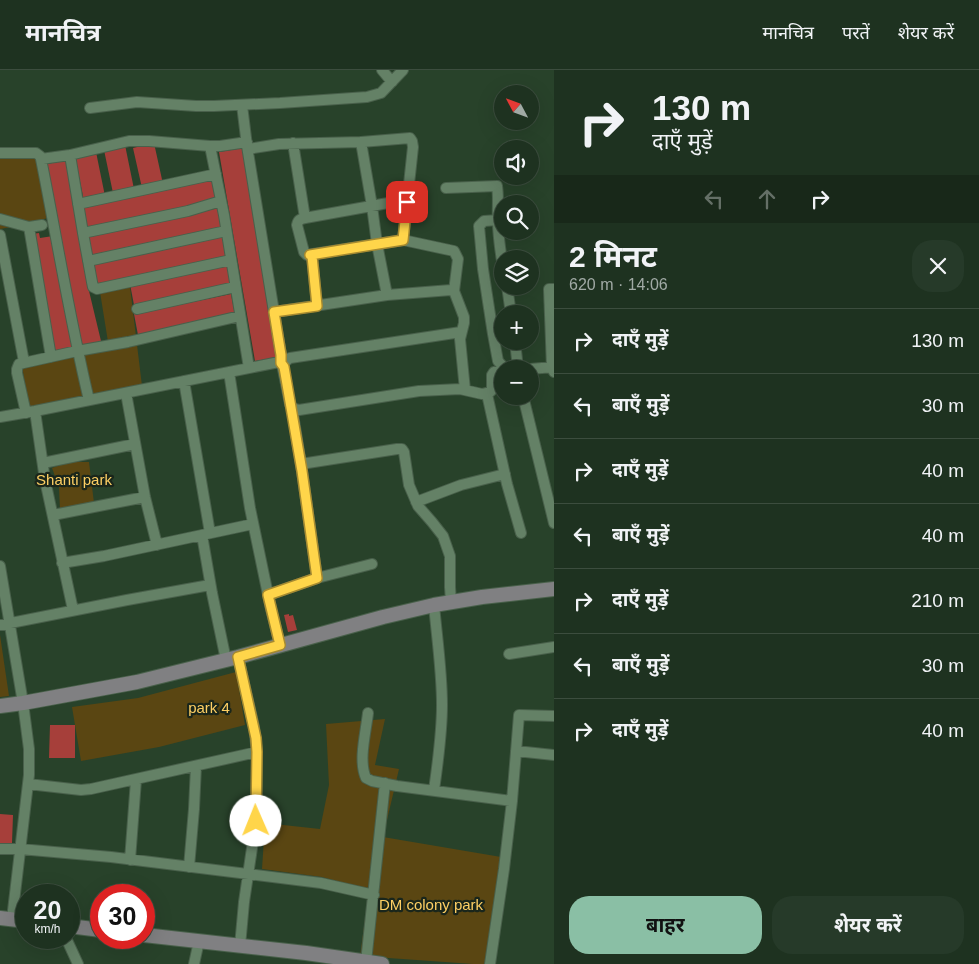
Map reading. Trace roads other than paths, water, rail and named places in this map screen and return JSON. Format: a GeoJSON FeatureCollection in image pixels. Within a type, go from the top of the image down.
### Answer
{"type":"FeatureCollection","features":[{"type":"Feature","properties":{"kind":"street"},"geometry":{"type":"LineString","coordinates":[[382,70],[392,82]]}},
{"type":"Feature","properties":{"kind":"street"},"geometry":{"type":"LineString","coordinates":[[90,108],[138,102],[196,106],[242,105],[367,97],[381,93],[403,70]]}},
{"type":"Feature","properties":{"kind":"street"},"geometry":{"type":"LineString","coordinates":[[242,105],[282,363],[292,408],[301,464],[317,578]]}},
{"type":"Feature","properties":{"kind":"street"},"geometry":{"type":"LineString","coordinates":[[41,159],[70,155],[129,141],[210,146],[361,142],[410,138],[413,148],[403,240]]}},
{"type":"Feature","properties":{"kind":"street"},"geometry":{"type":"LineString","coordinates":[[361,142],[372,206],[376,244],[387,295]]}},
{"type":"Feature","properties":{"kind":"street"},"geometry":{"type":"LineString","coordinates":[[294,143],[305,218]]}},
{"type":"Feature","properties":{"kind":"street"},"geometry":{"type":"LineString","coordinates":[[210,146],[249,368]]}},
{"type":"Feature","properties":{"kind":"street"},"geometry":{"type":"LineString","coordinates":[[0,153],[36,153],[40,156],[58,242],[77,351],[89,400]]}},
{"type":"Feature","properties":{"kind":"street"},"geometry":{"type":"LineString","coordinates":[[70,155],[92,282],[93,286],[97,289],[231,260]]}},
{"type":"Feature","properties":{"kind":"street"},"geometry":{"type":"LineString","coordinates":[[78,204],[216,174]]}},
{"type":"Feature","properties":{"kind":"street"},"geometry":{"type":"LineString","coordinates":[[446,188],[497,186],[498,195]]}},
{"type":"Feature","properties":{"kind":"street"},"geometry":{"type":"LineString","coordinates":[[83,233],[188,211],[221,201]]}},
{"type":"Feature","properties":{"kind":"street"},"geometry":{"type":"LineString","coordinates":[[407,202],[388,203],[300,219],[297,225],[304,252],[310,255],[403,240],[454,251],[458,259],[454,291],[464,317],[461,332],[461,348],[465,390]]}},
{"type":"Feature","properties":{"kind":"street"},"geometry":{"type":"LineString","coordinates":[[494,220],[484,221],[479,226],[480,244],[498,360]]}},
{"type":"Feature","properties":{"kind":"street"},"geometry":{"type":"LineString","coordinates":[[0,222],[29,227],[42,225]]}},
{"type":"Feature","properties":{"kind":"street"},"geometry":{"type":"LineString","coordinates":[[29,227],[51,357]]}},
{"type":"Feature","properties":{"kind":"street"},"geometry":{"type":"LineString","coordinates":[[88,261],[226,232]]}},
{"type":"Feature","properties":{"kind":"street"},"geometry":{"type":"LineString","coordinates":[[0,235],[4,281],[24,362]]}},
{"type":"Feature","properties":{"kind":"street"},"geometry":{"type":"LineString","coordinates":[[310,255],[312,256],[317,306]]}},
{"type":"Feature","properties":{"kind":"street"},"geometry":{"type":"LineString","coordinates":[[137,309],[235,287]]}},
{"type":"Feature","properties":{"kind":"street"},"geometry":{"type":"LineString","coordinates":[[539,369],[553,369],[549,289],[554,288]]}},
{"type":"Feature","properties":{"kind":"street"},"geometry":{"type":"LineString","coordinates":[[274,312],[387,295],[454,291]]}},
{"type":"Feature","properties":{"kind":"street"},"geometry":{"type":"LineString","coordinates":[[73,610],[52,516],[43,462],[30,412],[17,373],[19,364],[128,342],[240,316]]}},
{"type":"Feature","properties":{"kind":"street"},"geometry":{"type":"LineString","coordinates":[[0,417],[282,363],[290,358],[461,332]]}},
{"type":"Feature","properties":{"kind":"street"},"geometry":{"type":"LineString","coordinates":[[229,372],[250,508],[280,645]]}},
{"type":"Feature","properties":{"kind":"street"},"geometry":{"type":"LineString","coordinates":[[292,408],[299,410],[418,391],[465,390],[472,393],[486,394],[492,390],[492,375],[494,373]]}},
{"type":"Feature","properties":{"kind":"street"},"geometry":{"type":"LineString","coordinates":[[184,381],[206,534],[210,585],[254,727],[257,752],[256,821],[244,902],[240,946]]}},
{"type":"Feature","properties":{"kind":"street"},"geometry":{"type":"LineString","coordinates":[[126,393],[145,497],[157,545]]}},
{"type":"Feature","properties":{"kind":"street"},"geometry":{"type":"LineString","coordinates":[[486,394],[521,533]]}},
{"type":"Feature","properties":{"kind":"street"},"geometry":{"type":"LineString","coordinates":[[525,405],[554,522]]}},
{"type":"Feature","properties":{"kind":"street"},"geometry":{"type":"LineString","coordinates":[[43,462],[135,444]]}},
{"type":"Feature","properties":{"kind":"street"},"geometry":{"type":"LineString","coordinates":[[301,464],[397,448],[402,449],[406,458],[409,485],[416,502],[443,536],[450,556],[451,602]]}},
{"type":"Feature","properties":{"kind":"street"},"geometry":{"type":"LineString","coordinates":[[416,502],[461,485],[505,474]]}},
{"type":"Feature","properties":{"kind":"street"},"geometry":{"type":"LineString","coordinates":[[52,516],[145,497]]}},
{"type":"Feature","properties":{"kind":"street"},"geometry":{"type":"LineString","coordinates":[[62,563],[104,556],[253,524]]}},
{"type":"Feature","properties":{"kind":"street"},"geometry":{"type":"LineString","coordinates":[[268,595],[317,578],[372,564]]}},
{"type":"Feature","properties":{"kind":"street"},"geometry":{"type":"LineString","coordinates":[[0,566],[5,624],[23,703],[29,749],[29,775],[20,849],[6,918]]}},
{"type":"Feature","properties":{"kind":"street"},"geometry":{"type":"LineString","coordinates":[[5,624],[210,585]]}},
{"type":"Feature","properties":{"kind":"street"},"geometry":{"type":"LineString","coordinates":[[0,706],[136,682],[434,604],[554,589]]}},
{"type":"Feature","properties":{"kind":"street"},"geometry":{"type":"LineString","coordinates":[[434,604],[442,703],[441,736],[434,790]]}},
{"type":"Feature","properties":{"kind":"street"},"geometry":{"type":"LineString","coordinates":[[509,654],[554,647]]}},
{"type":"Feature","properties":{"kind":"street"},"geometry":{"type":"LineString","coordinates":[[368,713],[363,752],[363,766],[366,778],[385,784],[512,801]]}},
{"type":"Feature","properties":{"kind":"street"},"geometry":{"type":"LineString","coordinates":[[490,964],[512,801],[519,715],[554,716]]}},
{"type":"Feature","properties":{"kind":"street"},"geometry":{"type":"LineString","coordinates":[[516,751],[554,755]]}},
{"type":"Feature","properties":{"kind":"street"},"geometry":{"type":"LineString","coordinates":[[28,784],[81,790],[91,789],[257,752]]}},
{"type":"Feature","properties":{"kind":"street"},"geometry":{"type":"LineString","coordinates":[[189,867],[196,766]]}},
{"type":"Feature","properties":{"kind":"street"},"geometry":{"type":"LineString","coordinates":[[130,860],[136,780]]}},
{"type":"Feature","properties":{"kind":"street"},"geometry":{"type":"LineString","coordinates":[[366,962],[385,784]]}},
{"type":"Feature","properties":{"kind":"street"},"geometry":{"type":"LineString","coordinates":[[0,849],[20,849],[130,860],[249,874],[321,883],[374,894]]}},
{"type":"Feature","properties":{"kind":"street"},"geometry":{"type":"LineString","coordinates":[[155,936],[240,946],[307,958],[382,964]]}},
{"type":"Feature","properties":{"kind":"street"},"geometry":{"type":"LineString","coordinates":[[194,964],[199,942]]}},
{"type":"Feature","properties":{"kind":"street"},"geometry":{"type":"LineString","coordinates":[[71,949],[78,964]]}},
{"type":"Feature","properties":{"kind":"park label","name":"Shanti park"},"geometry":{"type":"Point","coordinates":[74,479]}},
{"type":"Feature","properties":{"kind":"park label","name":"park 4"},"geometry":{"type":"Point","coordinates":[209,707]}},
{"type":"Feature","properties":{"kind":"park label","name":"DM colony park"},"geometry":{"type":"Point","coordinates":[431,904]}}]}
